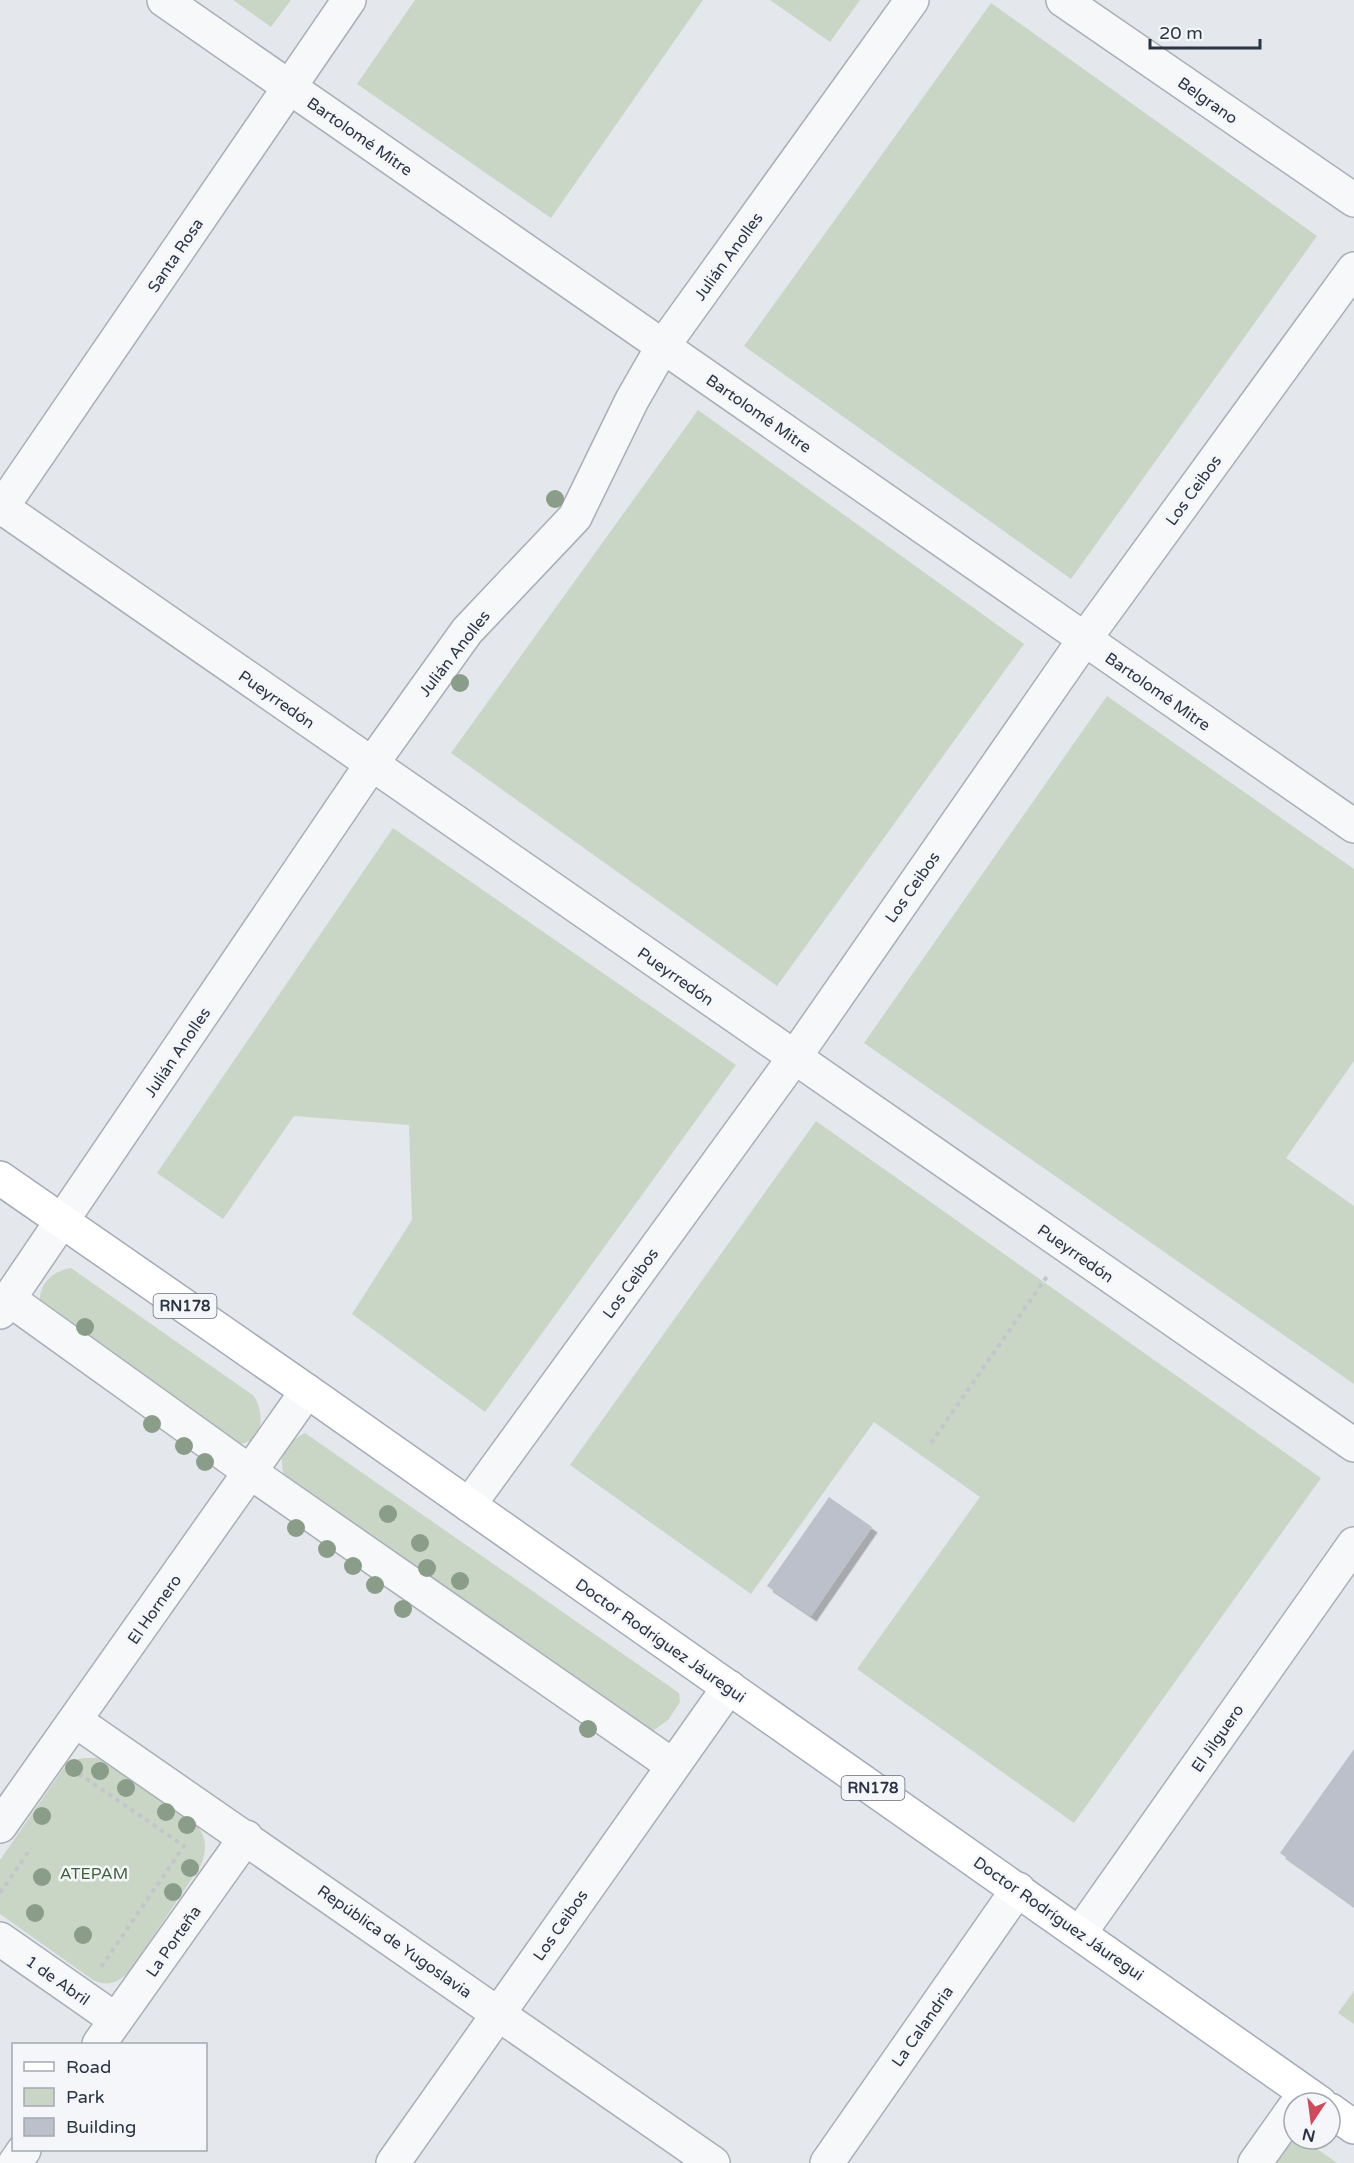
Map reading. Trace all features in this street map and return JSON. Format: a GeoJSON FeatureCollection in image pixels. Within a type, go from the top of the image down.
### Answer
{"type":"FeatureCollection","features":[{"type":"Feature","properties":{"kind":"main road","name":"Doctor Rodríguez Jáuregui"},"geometry":{"type":"LineString","coordinates":[[0,1178],[1018,1889],[1293,2091]]}},
{"type":"Feature","properties":{"kind":"street","name":"Bartolomé Mitre"},"geometry":{"type":"LineString","coordinates":[[164,0],[1354,826]]}},
{"type":"Feature","properties":{"kind":"street","name":"Santa Rosa"},"geometry":{"type":"LineString","coordinates":[[1,508],[349,0]]}},
{"type":"Feature","properties":{"kind":"street","name":"Julián Anolles"},"geometry":{"type":"LineString","coordinates":[[5,1306],[371,765],[467,631],[575,517],[632,400],[663,346],[912,0]]}},
{"type":"Feature","properties":{"kind":"street","name":"Belgrano"},"geometry":{"type":"LineString","coordinates":[[1063,0],[1354,200]]}},
{"type":"Feature","properties":{"kind":"street","name":"Los Ceibos"},"geometry":{"type":"LineString","coordinates":[[469,1505],[794,1058],[1084,640],[1354,269]]}},
{"type":"Feature","properties":{"kind":"street","name":"Pueyrredón"},"geometry":{"type":"LineString","coordinates":[[1,508],[1354,1445]]}},
{"type":"Feature","properties":{"kind":"street"},"geometry":{"type":"LineString","coordinates":[[5,1306],[250,1472],[672,1765]]}},
{"type":"Feature","properties":{"kind":"street","name":"El Hornero"},"geometry":{"type":"LineString","coordinates":[[0,1826],[307,1391]]}},
{"type":"Feature","properties":{"kind":"street","name":"El Jilguero"},"geometry":{"type":"LineString","coordinates":[[1080,1933],[1354,1544]]}},
{"type":"Feature","properties":{"kind":"street","name":"Los Ceibos"},"geometry":{"type":"LineString","coordinates":[[393,2163],[672,1765],[729,1688]]}},
{"type":"Feature","properties":{"kind":"street","name":"República de Yugoslavia"},"geometry":{"type":"LineString","coordinates":[[76,1721],[712,2163]]}},
{"type":"Feature","properties":{"kind":"street","name":"La Porteña"},"geometry":{"type":"LineString","coordinates":[[108,2032],[246,1837]]}},
{"type":"Feature","properties":{"kind":"street","name":"La Calandria"},"geometry":{"type":"LineString","coordinates":[[827,2163],[1018,1889]]}},
{"type":"Feature","properties":{"kind":"street","name":"1 de Abril"},"geometry":{"type":"LineString","coordinates":[[0,1939],[108,2032]]}},
{"type":"Feature","properties":{"kind":"street"},"geometry":{"type":"LineString","coordinates":[[1255,2163],[1282,2133]]}},
{"type":"Feature","properties":{"kind":"path"},"geometry":{"type":"LineString","coordinates":[[931,1443],[1068,1247]]}},
{"type":"Feature","properties":{"kind":"path"},"geometry":{"type":"LineString","coordinates":[[74,1785],[81,1775],[184,1846],[99,1970]]}},
{"type":"Feature","properties":{"kind":"path"},"geometry":{"type":"LineString","coordinates":[[0,1893],[34,1844]]}},
{"type":"Feature","properties":{"kind":"green space"},"geometry":{"type":"Polygon","coordinates":[[[233,0],[291,0],[271,27],[233,0]]]}},
{"type":"Feature","properties":{"kind":"green space"},"geometry":{"type":"Polygon","coordinates":[[[415,0],[703,0],[551,218],[357,84],[415,0]]]}},
{"type":"Feature","properties":{"kind":"green space"},"geometry":{"type":"Polygon","coordinates":[[[770,0],[860,0],[830,42],[770,0]]]}},
{"type":"Feature","properties":{"kind":"green space"},"geometry":{"type":"Polygon","coordinates":[[[991,3],[1317,236],[1071,579],[744,346],[991,3]]]}},
{"type":"Feature","properties":{"kind":"green space"},"geometry":{"type":"Polygon","coordinates":[[[698,410],[1024,644],[777,986],[451,753],[698,410]]]}},
{"type":"Feature","properties":{"kind":"green space"},"geometry":{"type":"Polygon","coordinates":[[[1107,696],[1354,869],[1354,1061],[1286,1158],[1354,1206],[1354,1384],[864,1043],[1107,696]]]}},
{"type":"Feature","properties":{"kind":"green space"},"geometry":{"type":"Polygon","coordinates":[[[393,828],[736,1065],[485,1412],[352,1314],[412,1220],[409,1125],[294,1116],[223,1219],[157,1173],[393,828]]]}},
{"type":"Feature","properties":{"kind":"green space"},"geometry":{"type":"Polygon","coordinates":[[[816,1121],[1321,1478],[1074,1823],[857,1669],[980,1497],[874,1422],[751,1594],[570,1465],[816,1121]]]}},
{"type":"Feature","properties":{"kind":"green space"},"geometry":{"type":"Polygon","coordinates":[[[71,1268],[254,1396],[261,1420],[255,1437],[248,1442],[236,1445],[46,1315],[40,1301],[42,1288],[54,1274],[71,1268]]]}},
{"type":"Feature","properties":{"kind":"green space"},"geometry":{"type":"Polygon","coordinates":[[[305,1433],[679,1693],[680,1702],[668,1720],[654,1730],[638,1729],[286,1481],[282,1465],[283,1453],[291,1443],[305,1433]]]}},
{"type":"Feature","properties":{"kind":"green space","name":"ATEPAM"},"geometry":{"type":"Polygon","coordinates":[[[97,1758],[108,1763],[193,1821],[201,1831],[205,1847],[201,1865],[129,1972],[120,1979],[108,1983],[93,1980],[0,1914],[0,1860],[63,1769],[71,1761],[97,1758]]]}},
{"type":"Feature","properties":{"kind":"green space"},"geometry":{"type":"Polygon","coordinates":[[[1354,1991],[1354,2024],[1338,2013],[1354,1991]]]}},
{"type":"Feature","properties":{"kind":"green space"},"geometry":{"type":"Polygon","coordinates":[[[1285,2151],[1320,2151],[1337,2163],[1276,2163],[1285,2151]]]}},
{"type":"Feature","properties":{"kind":"building"},"geometry":{"type":"Polygon","coordinates":[[[829,1497],[872,1527],[811,1616],[767,1586],[829,1497]]]}},
{"type":"Feature","properties":{"kind":"building"},"geometry":{"type":"Polygon","coordinates":[[[1354,1749],[1354,1906],[1280,1853],[1354,1749]]]}}]}
